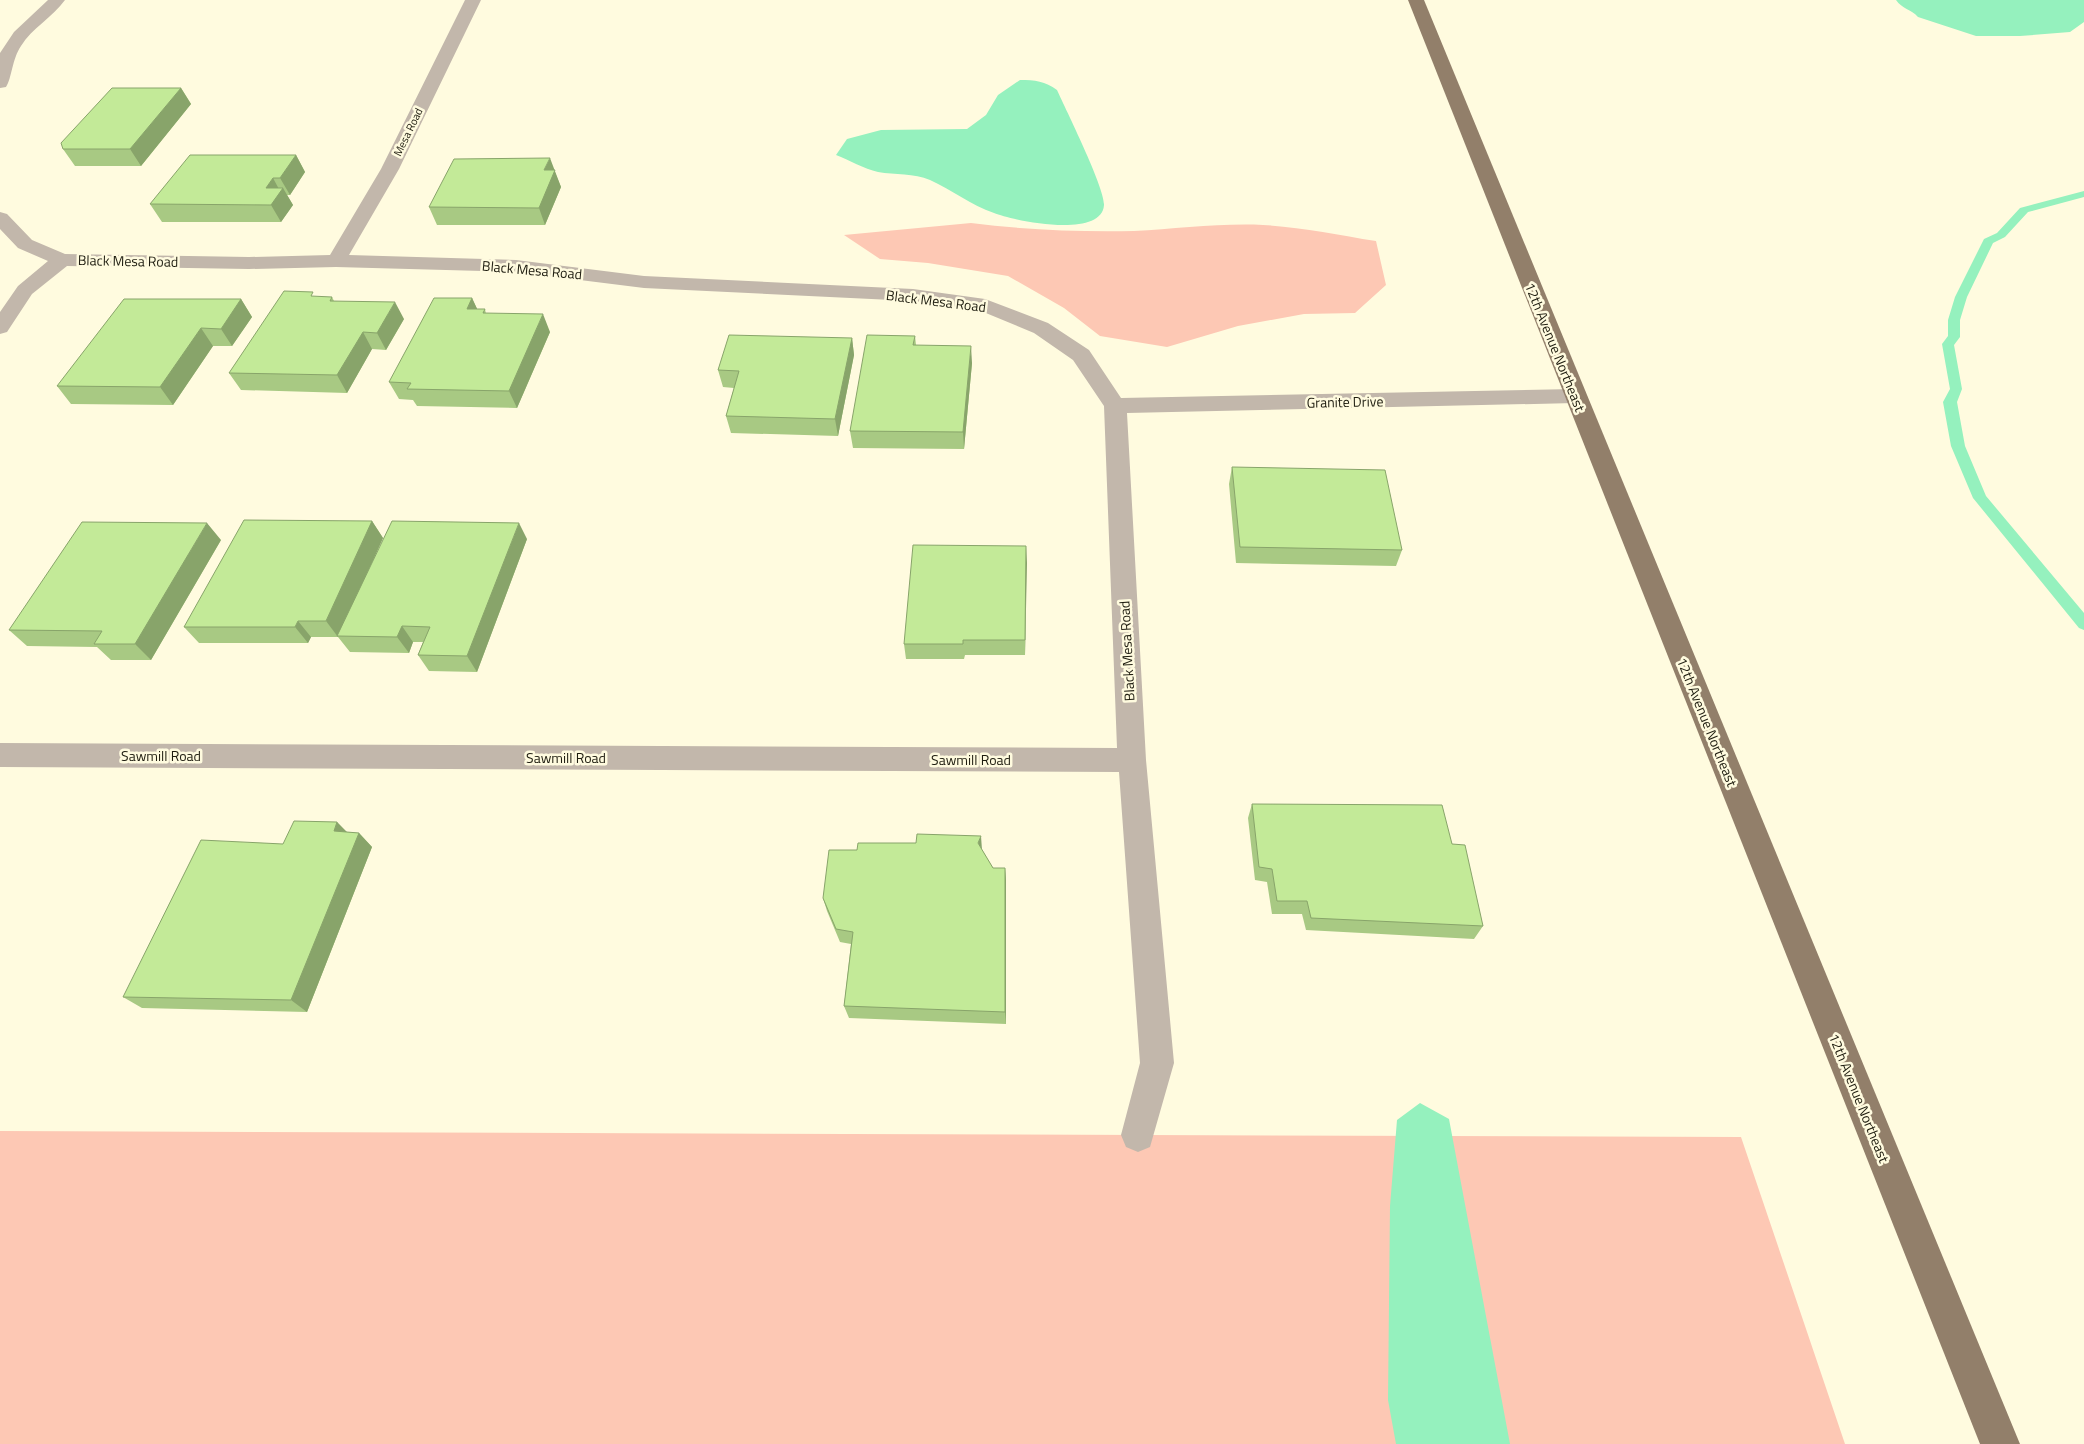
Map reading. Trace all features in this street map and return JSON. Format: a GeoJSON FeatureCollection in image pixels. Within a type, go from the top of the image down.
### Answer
{"type":"FeatureCollection","features":[{"type":"Feature","properties":{"kind":"main road","name":"12th Avenue Northeast"},"geometry":{"type":"LineString","coordinates":[[1416,0],[2000,1444]]}},
{"type":"Feature","properties":{"kind":"street"},"geometry":{"type":"LineString","coordinates":[[0,83],[8,52],[29,23],[57,0]]}},
{"type":"Feature","properties":{"kind":"street","name":"Mesa Road"},"geometry":{"type":"LineString","coordinates":[[336,261],[390,169],[473,0]]}},
{"type":"Feature","properties":{"kind":"street","name":"Black Mesa Road"},"geometry":{"type":"LineString","coordinates":[[0,218],[25,244],[62,260],[249,263],[336,261],[516,266],[644,282],[913,295],[985,305],[1041,328],[1080,355],[1115,406],[1132,760],[1157,1063],[1138,1135]]}},
{"type":"Feature","properties":{"kind":"street"},"geometry":{"type":"LineString","coordinates":[[0,327],[25,290],[62,260]]}},
{"type":"Feature","properties":{"kind":"street","name":"Granite Drive"},"geometry":{"type":"LineString","coordinates":[[1115,406],[1575,396]]}},
{"type":"Feature","properties":{"kind":"street","name":"Sawmill Road"},"geometry":{"type":"LineString","coordinates":[[0,755],[1132,760]]}},
{"type":"Feature","properties":{"kind":"shaded area"},"geometry":{"type":"Polygon","coordinates":[[[1896,0],[2084,0],[2084,22],[2070,32],[2020,36],[1976,36],[1918,17],[1896,0]]]}},
{"type":"Feature","properties":{"kind":"shaded area"},"geometry":{"type":"Polygon","coordinates":[[[1020,80],[1040,82],[1057,90],[1092,166],[1103,196],[1104,205],[1100,215],[1089,222],[1074,225],[1056,225],[1019,220],[977,206],[930,180],[918,176],[873,171],[836,155],[847,139],[881,130],[967,129],[986,115],[998,95],[1020,80]]]}},
{"type":"Feature","properties":{"kind":"shaded area"},"geometry":{"type":"Polygon","coordinates":[[[971,223],[1032,229],[1093,231],[1134,231],[1215,225],[1277,226],[1305,229],[1376,241],[1386,285],[1355,313],[1304,314],[1238,326],[1167,347],[1100,336],[1064,308],[1008,276],[928,263],[880,259],[844,235],[971,223]]]}},
{"type":"Feature","properties":{"kind":"shaded area"},"geometry":{"type":"Polygon","coordinates":[[[1420,1103],[1449,1119],[1510,1444],[1396,1444],[1388,1400],[1390,1206],[1397,1120],[1420,1103]]]}},
{"type":"Feature","properties":{"kind":"shaded area"},"geometry":{"type":"Polygon","coordinates":[[[0,1131],[1741,1137],[1845,1444],[0,1444],[0,1131]]]}},
{"type":"Feature","properties":{"kind":"building"},"geometry":{"type":"Polygon","coordinates":[[[112,88],[181,88],[130,149],[63,149],[61,143],[112,88]]]}},
{"type":"Feature","properties":{"kind":"building"},"geometry":{"type":"Polygon","coordinates":[[[190,155],[296,155],[280,178],[273,178],[266,188],[283,188],[271,205],[150,204],[190,155]]]}},
{"type":"Feature","properties":{"kind":"building"},"geometry":{"type":"Polygon","coordinates":[[[550,158],[544,170],[555,170],[539,208],[429,207],[454,159],[550,158]]]}},
{"type":"Feature","properties":{"kind":"building"},"geometry":{"type":"Polygon","coordinates":[[[284,291],[313,292],[311,296],[332,297],[330,301],[395,302],[377,333],[363,332],[337,375],[229,373],[284,291]]]}},
{"type":"Feature","properties":{"kind":"building"},"geometry":{"type":"Polygon","coordinates":[[[434,298],[472,298],[467,309],[485,309],[483,313],[543,314],[509,391],[407,389],[411,383],[389,382],[434,298]]]}},
{"type":"Feature","properties":{"kind":"building"},"geometry":{"type":"Polygon","coordinates":[[[124,299],[241,299],[221,329],[201,328],[160,387],[57,386],[124,299]]]}},
{"type":"Feature","properties":{"kind":"building"},"geometry":{"type":"Polygon","coordinates":[[[729,335],[852,338],[835,419],[726,416],[739,371],[718,370],[729,335]]]}},
{"type":"Feature","properties":{"kind":"building"},"geometry":{"type":"Polygon","coordinates":[[[867,335],[915,336],[913,345],[971,346],[963,432],[850,431],[867,335]]]}},
{"type":"Feature","properties":{"kind":"building"},"geometry":{"type":"Polygon","coordinates":[[[1232,467],[1385,470],[1402,550],[1240,547],[1232,467]]]}},
{"type":"Feature","properties":{"kind":"building"},"geometry":{"type":"Polygon","coordinates":[[[244,520],[372,521],[326,621],[298,621],[295,627],[184,627],[244,520]]]}},
{"type":"Feature","properties":{"kind":"building"},"geometry":{"type":"Polygon","coordinates":[[[392,521],[519,523],[467,656],[418,655],[430,627],[402,626],[397,637],[337,636],[392,521]]]}},
{"type":"Feature","properties":{"kind":"building"},"geometry":{"type":"Polygon","coordinates":[[[82,522],[207,523],[135,644],[94,644],[102,631],[9,630],[82,522]]]}},
{"type":"Feature","properties":{"kind":"building"},"geometry":{"type":"Polygon","coordinates":[[[913,545],[1026,546],[1025,640],[963,640],[963,644],[904,644],[913,545]]]}},
{"type":"Feature","properties":{"kind":"building"},"geometry":{"type":"Polygon","coordinates":[[[1252,804],[1442,805],[1452,844],[1465,845],[1483,926],[1311,918],[1307,901],[1277,901],[1272,869],[1259,867],[1252,804]]]}},
{"type":"Feature","properties":{"kind":"building"},"geometry":{"type":"Polygon","coordinates":[[[294,821],[337,822],[334,831],[359,833],[291,1000],[123,997],[201,840],[283,844],[294,821]]]}},
{"type":"Feature","properties":{"kind":"building"},"geometry":{"type":"Polygon","coordinates":[[[917,834],[981,836],[978,843],[993,868],[1005,868],[1005,1012],[844,1006],[853,932],[836,929],[823,898],[829,850],[857,850],[858,843],[916,843],[917,834]]]}},
{"type":"Feature","properties":{"kind":"waterway"},"geometry":{"type":"LineString","coordinates":[[2084,194],[2024,210],[2001,235],[1988,241],[1961,297],[1954,320],[1954,337],[1948,344],[1956,389],[1950,402],[1958,446],[1980,498],[2084,624]]}}]}
